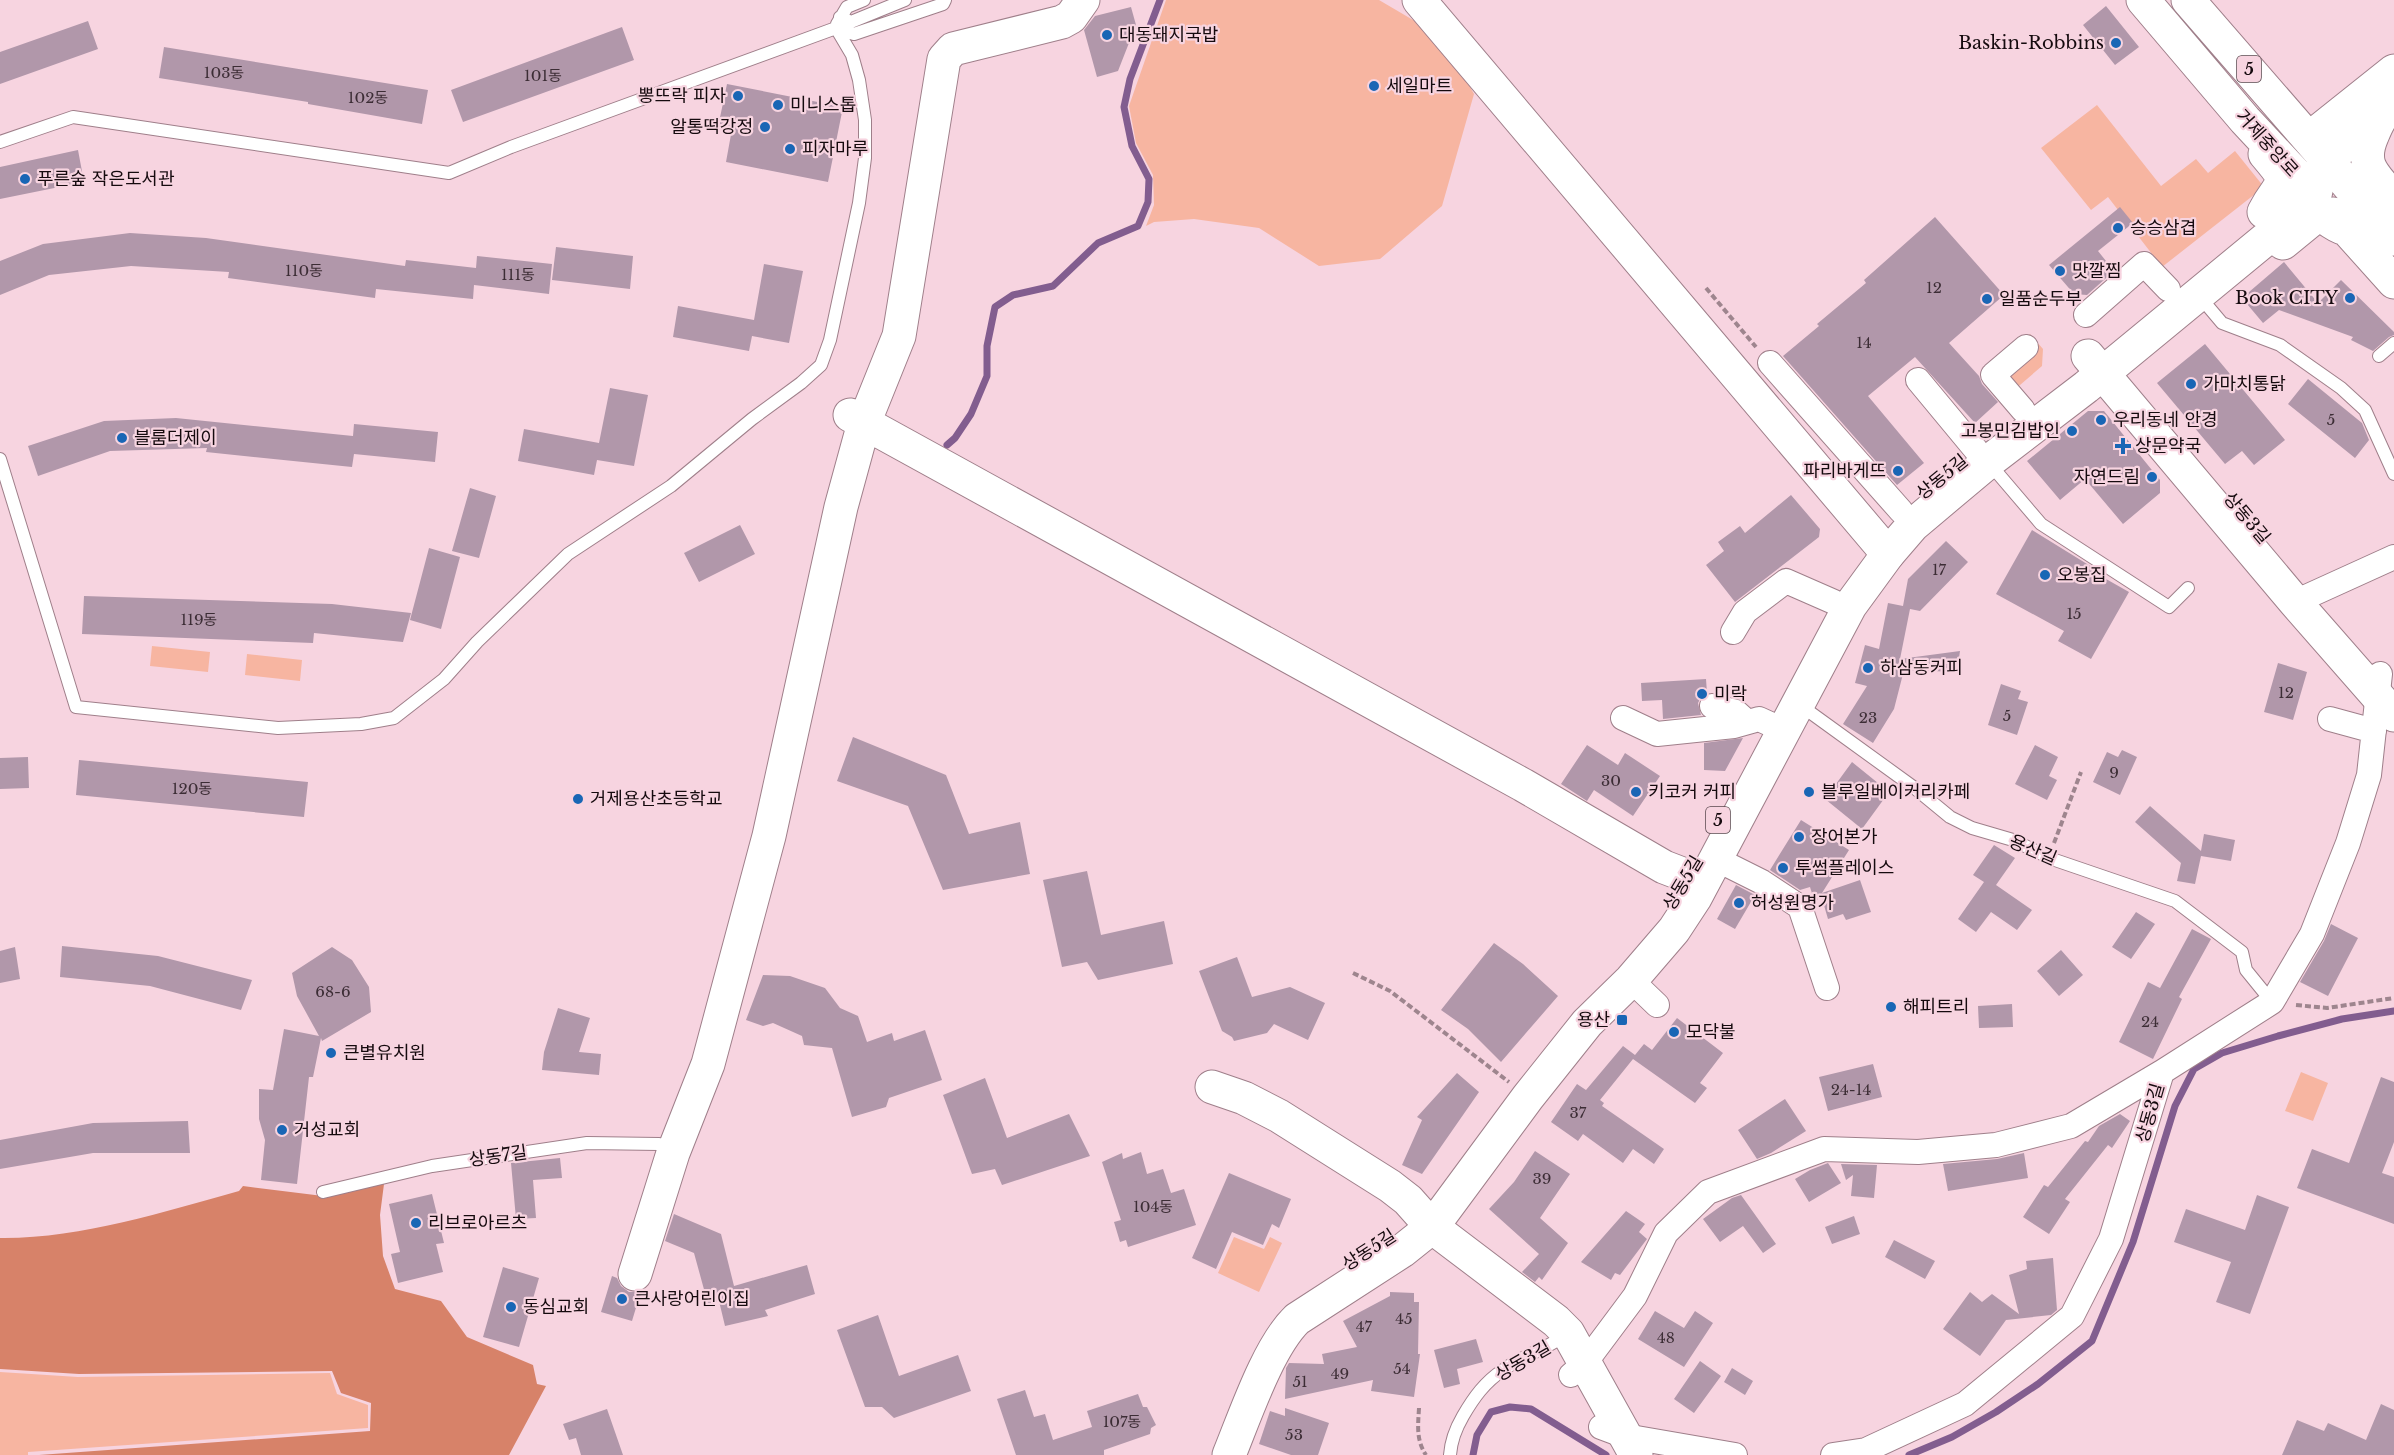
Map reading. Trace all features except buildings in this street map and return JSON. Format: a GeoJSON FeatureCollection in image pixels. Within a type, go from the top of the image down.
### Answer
{"type":"FeatureCollection","features":[{"type":"Feature","properties":{"kind":"street"},"geometry":{"type":"LineString","coordinates":[[1419,0],[1890,533]]}},
{"type":"Feature","properties":{"kind":"street"},"geometry":{"type":"LineString","coordinates":[[1441,0],[1890,533]]}},
{"type":"Feature","properties":{"kind":"street","name":"거제중앙로"},"geometry":{"type":"LineString","coordinates":[[2143,0],[2246,120],[2394,282]]}},
{"type":"Feature","properties":{"kind":"street","name":"거제중앙로"},"geometry":{"type":"LineString","coordinates":[[2188,0],[2319,149],[2394,239]]}},
{"type":"Feature","properties":{"kind":"street"},"geometry":{"type":"LineString","coordinates":[[626,1270],[666,1148],[755,835],[823,509],[854,427],[882,331],[911,179],[932,43],[945,34],[1066,5]]}},
{"type":"Feature","properties":{"kind":"street"},"geometry":{"type":"LineString","coordinates":[[2319,149],[2394,71]]}},
{"type":"Feature","properties":{"kind":"street"},"geometry":{"type":"LineString","coordinates":[[2272,220],[2287,193],[2307,187],[2304,145],[2319,149],[2392,106]]}},
{"type":"Feature","properties":{"kind":"street"},"geometry":{"type":"LineString","coordinates":[[2392,106],[2379,120],[2366,154],[2370,170],[2394,199]]}},
{"type":"Feature","properties":{"kind":"street"},"geometry":{"type":"LineString","coordinates":[[2246,120],[2248,135],[2282,174],[2272,220]]}},
{"type":"Feature","properties":{"kind":"street"},"geometry":{"type":"LineString","coordinates":[[2106,362],[2134,361],[2316,216],[2323,217],[2341,229],[2347,230]]}},
{"type":"Feature","properties":{"kind":"street","name":"상동5길"},"geometry":{"type":"LineString","coordinates":[[1982,456],[2023,410],[2106,362],[2272,220]]}},
{"type":"Feature","properties":{"kind":"street","name":"상동5길"},"geometry":{"type":"LineString","coordinates":[[1229,1455],[1274,1350],[1289,1327],[1419,1225],[1528,1097],[1587,1023],[1631,980],[1674,930],[1775,712],[1834,602],[1890,533],[1982,456],[2086,387],[2168,289],[2272,220]]}},
{"type":"Feature","properties":{"kind":"street"},"geometry":{"type":"LineString","coordinates":[[2086,315],[2144,264],[2168,289]]}},
{"type":"Feature","properties":{"kind":"street"},"geometry":{"type":"LineString","coordinates":[[2023,410],[1993,375],[2026,347]]}},
{"type":"Feature","properties":{"kind":"street","name":"상동3길"},"geometry":{"type":"LineString","coordinates":[[1833,1455],[1866,1450],[1965,1404],[2072,1316],[2111,1239],[2162,1072],[2272,1002],[2312,933],[2348,843],[2369,775],[2384,701],[2308,603],[2106,362]]}},
{"type":"Feature","properties":{"kind":"street"},"geometry":{"type":"LineString","coordinates":[[1770,363],[1890,533]]}},
{"type":"Feature","properties":{"kind":"street"},"geometry":{"type":"LineString","coordinates":[[1918,380],[1982,456]]}},
{"type":"Feature","properties":{"kind":"street"},"geometry":{"type":"LineString","coordinates":[[854,427],[1508,776],[1664,867],[1696,882],[1762,882],[1800,907],[1827,988]]}},
{"type":"Feature","properties":{"kind":"street","name":"상동5길"},"geometry":{"type":"LineString","coordinates":[[1775,712],[1850,606],[1890,533]]}},
{"type":"Feature","properties":{"kind":"street"},"geometry":{"type":"LineString","coordinates":[[2308,603],[2394,557]]}},
{"type":"Feature","properties":{"kind":"street"},"geometry":{"type":"LineString","coordinates":[[2308,603],[2394,572]]}},
{"type":"Feature","properties":{"kind":"street"},"geometry":{"type":"LineString","coordinates":[[1733,632],[1745,612],[1786,581],[1834,602]]}},
{"type":"Feature","properties":{"kind":"street"},"geometry":{"type":"LineString","coordinates":[[2330,719],[2384,701]]}},
{"type":"Feature","properties":{"kind":"street"},"geometry":{"type":"LineString","coordinates":[[1713,706],[1736,712],[1775,712]]}},
{"type":"Feature","properties":{"kind":"street"},"geometry":{"type":"LineString","coordinates":[[1623,718],[1657,734],[1734,726],[1775,712]]}},
{"type":"Feature","properties":{"kind":"street","name":"상동5길"},"geometry":{"type":"LineString","coordinates":[[1207,1455],[1256,1337],[1269,1317],[1284,1303],[1391,1238],[1419,1225],[1515,1087],[1574,1013],[1696,882]]}},
{"type":"Feature","properties":{"kind":"street"},"geometry":{"type":"LineString","coordinates":[[1631,980],[1657,1005]]}},
{"type":"Feature","properties":{"kind":"street"},"geometry":{"type":"LineString","coordinates":[[1578,1369],[1635,1296],[1666,1233],[1707,1192],[1824,1149],[1929,1151],[1996,1145],[2071,1126],[2162,1072]]}},
{"type":"Feature","properties":{"kind":"street"},"geometry":{"type":"LineString","coordinates":[[1210,1094],[1244,1098],[1280,1116],[1390,1186],[1419,1225],[1561,1339],[1619,1445],[1735,1455]]}},
{"type":"Feature","properties":{"kind":"lane"},"geometry":{"type":"LineString","coordinates":[[838,23],[847,7],[864,0]]}},
{"type":"Feature","properties":{"kind":"lane"},"geometry":{"type":"LineString","coordinates":[[0,142],[73,117],[449,173],[511,147],[838,23],[851,22],[905,0]]}},
{"type":"Feature","properties":{"kind":"lane"},"geometry":{"type":"LineString","coordinates":[[838,23],[854,34],[943,4],[945,0]]}},
{"type":"Feature","properties":{"kind":"lane"},"geometry":{"type":"LineString","coordinates":[[0,459],[76,707],[278,728],[361,724],[394,718],[444,679],[477,642],[568,554],[670,486],[752,419],[801,383],[821,364],[830,340],[847,264],[865,158],[865,120],[859,80],[852,55],[838,23]]}},
{"type":"Feature","properties":{"kind":"lane"},"geometry":{"type":"LineString","coordinates":[[2206,304],[2222,323],[2280,345],[2341,388],[2365,410],[2394,474]]}},
{"type":"Feature","properties":{"kind":"lane"},"geometry":{"type":"LineString","coordinates":[[2379,356],[2394,343]]}},
{"type":"Feature","properties":{"kind":"lane"},"geometry":{"type":"LineString","coordinates":[[1982,456],[2041,524],[2169,607],[2188,588]]}},
{"type":"Feature","properties":{"kind":"lane","name":"용산길"},"geometry":{"type":"LineString","coordinates":[[1775,712],[1916,789],[1950,817],[1972,828],[2013,840],[2049,858],[2175,901],[2242,952],[2246,970],[2272,1002]]}},
{"type":"Feature","properties":{"kind":"lane","name":"상동7길"},"geometry":{"type":"LineString","coordinates":[[323,1192],[432,1166],[576,1145],[666,1148]]}},
{"type":"Feature","properties":{"kind":"lane","name":"상동3길"},"geometry":{"type":"LineString","coordinates":[[1450,1455],[1450,1443],[1482,1387],[1504,1369],[1561,1339]]}},
{"type":"Feature","properties":{"kind":"path"},"geometry":{"type":"LineString","coordinates":[[1706,288],[1770,363]]}},
{"type":"Feature","properties":{"kind":"path"},"geometry":{"type":"LineString","coordinates":[[2049,858],[2081,772]]}},
{"type":"Feature","properties":{"kind":"path"},"geometry":{"type":"LineString","coordinates":[[1353,972],[1390,991],[1515,1087]]}},
{"type":"Feature","properties":{"kind":"path"},"geometry":{"type":"LineString","coordinates":[[2272,1002],[2327,1008],[2394,998]]}},
{"type":"Feature","properties":{"kind":"path"},"geometry":{"type":"LineString","coordinates":[[1419,1408],[1418,1435],[1426,1455]]}},
{"type":"Feature","properties":{"kind":"shaded area"},"geometry":{"type":"Polygon","coordinates":[[[1166,0],[1379,0],[1442,37],[1474,94],[1442,206],[1380,259],[1319,266],[1259,228],[1194,219],[1154,222],[1146,226],[1154,205],[1153,175],[1136,143],[1129,106],[1166,0]]]}},
{"type":"Feature","properties":{"kind":"shaded area"},"geometry":{"type":"Polygon","coordinates":[[[2097,105],[2161,186],[2196,159],[2208,173],[2235,151],[2264,187],[2162,267],[2108,197],[2091,210],[2041,148],[2097,105]]]}},
{"type":"Feature","properties":{"kind":"shaded area"},"geometry":{"type":"Polygon","coordinates":[[[2030,334],[2043,349],[2042,366],[2013,391],[2003,379],[2030,334]]]}},
{"type":"Feature","properties":{"kind":"shaded area"},"geometry":{"type":"Polygon","coordinates":[[[152,646],[210,652],[208,672],[150,666],[152,646]]]}},
{"type":"Feature","properties":{"kind":"shaded area"},"geometry":{"type":"Polygon","coordinates":[[[247,654],[302,660],[300,681],[245,675],[247,654]]]}},
{"type":"Feature","properties":{"kind":"shaded area"},"geometry":{"type":"Polygon","coordinates":[[[2301,1072],[2328,1083],[2313,1121],[2285,1111],[2301,1072]]]}},
{"type":"Feature","properties":{"kind":"shaded area"},"geometry":{"type":"Polygon","coordinates":[[[384,1184],[380,1215],[383,1256],[395,1289],[441,1301],[467,1337],[533,1365],[537,1384],[546,1386],[509,1455],[39,1455],[370,1431],[371,1403],[341,1393],[332,1371],[79,1374],[0,1369],[0,1238],[60,1234],[121,1223],[239,1191],[243,1186],[323,1196],[384,1184]]]}},
{"type":"Feature","properties":{"kind":"shaded area"},"geometry":{"type":"Polygon","coordinates":[[[1234,1237],[1264,1249],[1270,1237],[1282,1243],[1259,1292],[1218,1273],[1234,1237]]]}},
{"type":"Feature","properties":{"kind":"shaded area"},"geometry":{"type":"Polygon","coordinates":[[[0,1372],[78,1377],[330,1373],[337,1394],[368,1405],[368,1428],[28,1452],[28,1455],[0,1455],[0,1372]]]}},
{"type":"Feature","properties":{"kind":"waterway"},"geometry":{"type":"LineString","coordinates":[[947,445],[955,438],[971,414],[987,376],[987,346],[995,307],[1013,295],[1053,286],[1098,243],[1138,226],[1148,202],[1149,179],[1132,146],[1124,107],[1130,79],[1160,0]]}},
{"type":"Feature","properties":{"kind":"waterway"},"geometry":{"type":"LineString","coordinates":[[1909,1455],[1952,1437],[1996,1412],[2038,1384],[2092,1341],[2133,1242],[2175,1106],[2194,1069],[2222,1053],[2278,1036],[2342,1019],[2394,1011]]}},
{"type":"Feature","properties":{"kind":"waterway"},"geometry":{"type":"LineString","coordinates":[[1473,1455],[1477,1435],[1491,1412],[1510,1407],[1531,1409],[1606,1455]]}},
{"type":"Feature","properties":{"kind":"place","name":"대동돼지국밥"},"geometry":{"type":"Point","coordinates":[1107,35]}},
{"type":"Feature","properties":{"kind":"place","name":"Baskin-Robbins"},"geometry":{"type":"Point","coordinates":[2116,43]}},
{"type":"Feature","properties":{"kind":"place","name":"세일마트"},"geometry":{"type":"Point","coordinates":[1374,86]}},
{"type":"Feature","properties":{"kind":"place","name":"뽕뜨락 피자"},"geometry":{"type":"Point","coordinates":[738,96]}},
{"type":"Feature","properties":{"kind":"place","name":"미니스톱"},"geometry":{"type":"Point","coordinates":[778,105]}},
{"type":"Feature","properties":{"kind":"place","name":"알통떡강정"},"geometry":{"type":"Point","coordinates":[765,127]}},
{"type":"Feature","properties":{"kind":"place","name":"피자마루"},"geometry":{"type":"Point","coordinates":[790,149]}},
{"type":"Feature","properties":{"kind":"place","name":"푸른숲 작은도서관"},"geometry":{"type":"Point","coordinates":[25,179]}},
{"type":"Feature","properties":{"kind":"place","name":"승승삼겹"},"geometry":{"type":"Point","coordinates":[2118,228]}},
{"type":"Feature","properties":{"kind":"place","name":"맛깔찜"},"geometry":{"type":"Point","coordinates":[2060,271]}},
{"type":"Feature","properties":{"kind":"place","name":"Book CITY"},"geometry":{"type":"Point","coordinates":[2350,298]}},
{"type":"Feature","properties":{"kind":"place","name":"일품순두부"},"geometry":{"type":"Point","coordinates":[1987,299]}},
{"type":"Feature","properties":{"kind":"place","name":"가마치통닭"},"geometry":{"type":"Point","coordinates":[2191,384]}},
{"type":"Feature","properties":{"kind":"place","name":"우리동네 안경"},"geometry":{"type":"Point","coordinates":[2101,420]}},
{"type":"Feature","properties":{"kind":"place","name":"고봉민김밥인"},"geometry":{"type":"Point","coordinates":[2072,431]}},
{"type":"Feature","properties":{"kind":"place","name":"블룸더제이"},"geometry":{"type":"Point","coordinates":[122,438]}},
{"type":"Feature","properties":{"kind":"place","name":"상문약국"},"geometry":{"type":"Point","coordinates":[2123,446]}},
{"type":"Feature","properties":{"kind":"place","name":"파리바게뜨"},"geometry":{"type":"Point","coordinates":[1898,471]}},
{"type":"Feature","properties":{"kind":"place","name":"자연드림"},"geometry":{"type":"Point","coordinates":[2152,477]}},
{"type":"Feature","properties":{"kind":"place","name":"오봉집"},"geometry":{"type":"Point","coordinates":[2045,575]}},
{"type":"Feature","properties":{"kind":"place","name":"하삼동커피"},"geometry":{"type":"Point","coordinates":[1868,668]}},
{"type":"Feature","properties":{"kind":"place","name":"미락"},"geometry":{"type":"Point","coordinates":[1702,694]}},
{"type":"Feature","properties":{"kind":"place","name":"키코커 커피"},"geometry":{"type":"Point","coordinates":[1636,792]}},
{"type":"Feature","properties":{"kind":"place","name":"블루일베이커리카페"},"geometry":{"type":"Point","coordinates":[1809,792]}},
{"type":"Feature","properties":{"kind":"place","name":"거제용산초등학교"},"geometry":{"type":"Point","coordinates":[578,799]}},
{"type":"Feature","properties":{"kind":"place","name":"장어본가"},"geometry":{"type":"Point","coordinates":[1799,837]}},
{"type":"Feature","properties":{"kind":"place","name":"투썸플레이스"},"geometry":{"type":"Point","coordinates":[1783,868]}},
{"type":"Feature","properties":{"kind":"place","name":"허성원명가"},"geometry":{"type":"Point","coordinates":[1739,903]}},
{"type":"Feature","properties":{"kind":"place","name":"해피트리"},"geometry":{"type":"Point","coordinates":[1891,1007]}},
{"type":"Feature","properties":{"kind":"place","name":"용산"},"geometry":{"type":"Point","coordinates":[1622,1020]}},
{"type":"Feature","properties":{"kind":"place","name":"모닥불"},"geometry":{"type":"Point","coordinates":[1674,1032]}},
{"type":"Feature","properties":{"kind":"place","name":"큰별유치원"},"geometry":{"type":"Point","coordinates":[331,1053]}},
{"type":"Feature","properties":{"kind":"place","name":"거성교회"},"geometry":{"type":"Point","coordinates":[282,1130]}},
{"type":"Feature","properties":{"kind":"place","name":"리브로아르츠"},"geometry":{"type":"Point","coordinates":[416,1223]}},
{"type":"Feature","properties":{"kind":"place","name":"큰사랑어린이집"},"geometry":{"type":"Point","coordinates":[622,1299]}},
{"type":"Feature","properties":{"kind":"place","name":"동심교회"},"geometry":{"type":"Point","coordinates":[511,1307]}}]}
